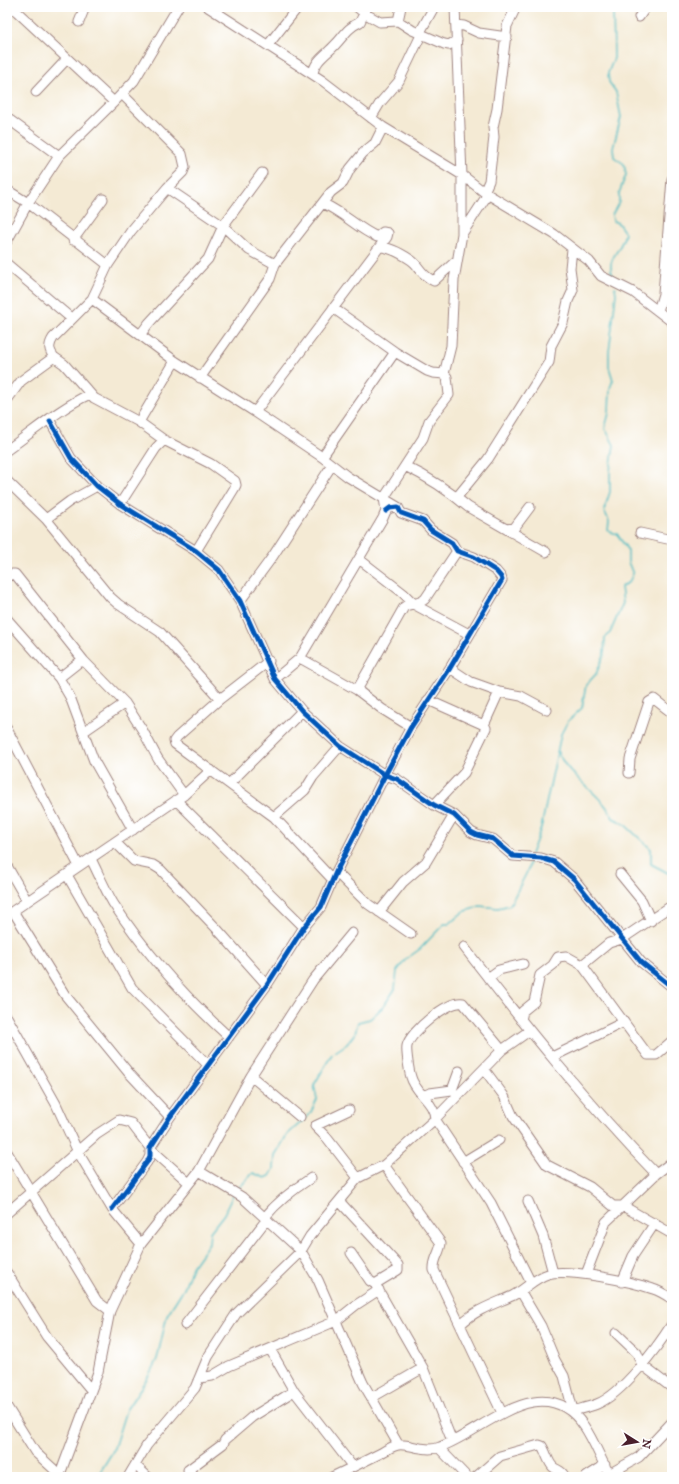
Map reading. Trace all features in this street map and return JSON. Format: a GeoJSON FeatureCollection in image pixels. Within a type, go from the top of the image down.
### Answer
{"type":"FeatureCollection","features":[{"type":"Feature","properties":{"kind":"street"},"geometry":{"type":"LineString","coordinates":[[79,22],[85,7]]}},
{"type":"Feature","properties":{"kind":"street"},"geometry":{"type":"LineString","coordinates":[[7,242],[28,203],[59,156],[134,81],[178,7]]}},
{"type":"Feature","properties":{"kind":"street"},"geometry":{"type":"LineString","coordinates":[[208,7],[216,10],[313,74],[383,127],[462,175],[486,193],[535,222],[589,261],[601,276],[632,292],[672,322]]}},
{"type":"Feature","properties":{"kind":"street"},"geometry":{"type":"LineString","coordinates":[[268,45],[298,7]]}},
{"type":"Feature","properties":{"kind":"street"},"geometry":{"type":"LineString","coordinates":[[398,21],[401,7]]}},
{"type":"Feature","properties":{"kind":"street"},"geometry":{"type":"LineString","coordinates":[[371,118],[380,102],[399,81],[434,7]]}},
{"type":"Feature","properties":{"kind":"street"},"geometry":{"type":"LineString","coordinates":[[386,511],[384,498],[423,438],[429,421],[449,396],[447,377],[444,374],[451,346],[457,260],[462,234],[462,175],[455,7]]}},
{"type":"Feature","properties":{"kind":"street"},"geometry":{"type":"LineString","coordinates":[[462,234],[486,193],[489,181],[494,137],[492,127],[497,109],[508,21],[516,7]]}},
{"type":"Feature","properties":{"kind":"street"},"geometry":{"type":"LineString","coordinates":[[640,17],[646,7]]}},
{"type":"Feature","properties":{"kind":"street"},"geometry":{"type":"LineString","coordinates":[[17,9],[114,102]]}},
{"type":"Feature","properties":{"kind":"street"},"geometry":{"type":"LineString","coordinates":[[313,74],[326,52],[336,45],[350,27],[360,22],[362,9],[380,22],[398,21],[420,34],[444,44],[449,45],[457,40]]}},
{"type":"Feature","properties":{"kind":"street"},"geometry":{"type":"LineString","coordinates":[[456,25],[464,26],[478,33],[507,37]]}},
{"type":"Feature","properties":{"kind":"street"},"geometry":{"type":"LineString","coordinates":[[36,92],[67,58]]}},
{"type":"Feature","properties":{"kind":"street"},"geometry":{"type":"LineString","coordinates":[[122,94],[182,154],[185,167],[183,172],[167,188],[131,231],[108,265],[92,299],[49,344],[50,351],[54,357],[64,364],[90,394],[139,422],[164,440],[211,464],[235,481],[236,485],[196,551]]}},
{"type":"Feature","properties":{"kind":"street"},"geometry":{"type":"LineString","coordinates":[[7,118],[59,156]]}},
{"type":"Feature","properties":{"kind":"street"},"geometry":{"type":"LineString","coordinates":[[200,378],[270,279],[275,264],[324,204],[331,192],[343,183],[350,169],[363,153],[375,143],[383,127]]}},
{"type":"Feature","properties":{"kind":"street"},"geometry":{"type":"LineString","coordinates":[[140,335],[149,323],[208,259],[223,226],[262,173]]}},
{"type":"Feature","properties":{"kind":"street"},"geometry":{"type":"LineString","coordinates":[[658,311],[663,294],[672,179]]}},
{"type":"Feature","properties":{"kind":"street"},"geometry":{"type":"LineString","coordinates":[[167,188],[223,226],[249,250],[275,264]]}},
{"type":"Feature","properties":{"kind":"street"},"geometry":{"type":"LineString","coordinates":[[7,190],[28,203],[73,240],[108,265]]}},
{"type":"Feature","properties":{"kind":"street"},"geometry":{"type":"LineString","coordinates":[[73,240],[103,199]]}},
{"type":"Feature","properties":{"kind":"street"},"geometry":{"type":"LineString","coordinates":[[255,412],[387,237],[388,233],[383,232],[376,237],[342,212],[324,204]]}},
{"type":"Feature","properties":{"kind":"street"},"geometry":{"type":"LineString","coordinates":[[380,247],[390,248],[411,260],[422,274],[434,281],[457,260]]}},
{"type":"Feature","properties":{"kind":"street"},"geometry":{"type":"LineString","coordinates":[[457,497],[488,459],[549,362],[551,346],[563,322],[568,301],[574,290],[570,263],[572,249]]}},
{"type":"Feature","properties":{"kind":"street"},"geometry":{"type":"LineString","coordinates":[[7,264],[72,319]]}},
{"type":"Feature","properties":{"kind":"street"},"geometry":{"type":"LineString","coordinates":[[663,294],[672,300]]}},
{"type":"Feature","properties":{"kind":"street"},"geometry":{"type":"LineString","coordinates":[[92,299],[175,361],[255,412],[322,457],[348,477],[398,506],[401,512],[423,521],[431,530],[450,541],[456,551],[474,557],[496,571],[502,580],[450,668],[411,727],[385,775],[321,907],[304,927],[267,985],[170,1117],[150,1148],[150,1156],[147,1162],[112,1209]]}},
{"type":"Feature","properties":{"kind":"street"},"geometry":{"type":"LineString","coordinates":[[333,308],[396,352],[427,371],[444,374]]}},
{"type":"Feature","properties":{"kind":"street"},"geometry":{"type":"LineString","coordinates":[[322,457],[396,352]]}},
{"type":"Feature","properties":{"kind":"street"},"geometry":{"type":"LineString","coordinates":[[7,400],[21,381],[54,357]]}},
{"type":"Feature","properties":{"kind":"street"},"geometry":{"type":"LineString","coordinates":[[139,422],[175,361]]}},
{"type":"Feature","properties":{"kind":"street"},"geometry":{"type":"LineString","coordinates":[[7,450],[50,421],[71,403],[90,394]]}},
{"type":"Feature","properties":{"kind":"street"},"geometry":{"type":"LineString","coordinates":[[50,421],[71,458],[97,486],[120,504],[196,551],[218,570],[240,601],[275,679],[302,711],[340,746],[385,775],[397,778],[434,805],[454,815],[471,832],[493,839],[513,856],[541,858],[554,862],[574,879],[642,962],[668,976],[672,986]]}},
{"type":"Feature","properties":{"kind":"street"},"geometry":{"type":"LineString","coordinates":[[120,504],[156,448],[164,440]]}},
{"type":"Feature","properties":{"kind":"street"},"geometry":{"type":"LineString","coordinates":[[240,601],[273,556],[332,465]]}},
{"type":"Feature","properties":{"kind":"street"},"geometry":{"type":"LineString","coordinates":[[405,466],[430,478],[457,497],[468,507],[546,552]]}},
{"type":"Feature","properties":{"kind":"street"},"geometry":{"type":"LineString","coordinates":[[7,481],[46,519],[110,597],[125,610],[160,632],[220,699]]}},
{"type":"Feature","properties":{"kind":"street"},"geometry":{"type":"LineString","coordinates":[[46,519],[70,501],[97,486]]}},
{"type":"Feature","properties":{"kind":"street"},"geometry":{"type":"LineString","coordinates":[[275,679],[300,658],[386,511],[390,508],[398,506]]}},
{"type":"Feature","properties":{"kind":"street"},"geometry":{"type":"LineString","coordinates":[[507,529],[515,527],[530,507]]}},
{"type":"Feature","properties":{"kind":"street"},"geometry":{"type":"LineString","coordinates":[[640,533],[672,540]]}},
{"type":"Feature","properties":{"kind":"street"},"geometry":{"type":"LineString","coordinates":[[357,690],[404,607],[409,604],[415,605],[420,603],[430,592],[456,551]]}},
{"type":"Feature","properties":{"kind":"street"},"geometry":{"type":"LineString","coordinates":[[359,559],[403,593],[415,605],[469,634]]}},
{"type":"Feature","properties":{"kind":"street"},"geometry":{"type":"LineString","coordinates":[[7,577],[14,574],[80,660],[125,703],[144,731],[180,798],[304,927]]}},
{"type":"Feature","properties":{"kind":"street"},"geometry":{"type":"LineString","coordinates":[[7,619],[59,678],[70,697],[94,761],[133,830]]}},
{"type":"Feature","properties":{"kind":"street"},"geometry":{"type":"LineString","coordinates":[[300,658],[357,690],[382,709],[411,727]]}},
{"type":"Feature","properties":{"kind":"street"},"geometry":{"type":"LineString","coordinates":[[59,678],[80,660]]}},
{"type":"Feature","properties":{"kind":"street"},"geometry":{"type":"LineString","coordinates":[[268,661],[220,699],[174,741],[175,744],[230,783],[274,817],[335,876],[379,912],[411,934]]}},
{"type":"Feature","properties":{"kind":"street"},"geometry":{"type":"LineString","coordinates":[[450,668],[471,682],[499,692],[522,696],[547,710]]}},
{"type":"Feature","properties":{"kind":"street"},"geometry":{"type":"LineString","coordinates":[[434,805],[464,773],[486,731],[484,725],[499,692]]}},
{"type":"Feature","properties":{"kind":"street"},"geometry":{"type":"LineString","coordinates":[[629,773],[630,759],[649,702],[654,699],[672,713]]}},
{"type":"Feature","properties":{"kind":"street"},"geometry":{"type":"LineString","coordinates":[[428,700],[484,725]]}},
{"type":"Feature","properties":{"kind":"street"},"geometry":{"type":"LineString","coordinates":[[83,732],[125,703]]}},
{"type":"Feature","properties":{"kind":"street"},"geometry":{"type":"LineString","coordinates":[[230,783],[302,711]]}},
{"type":"Feature","properties":{"kind":"street"},"geometry":{"type":"LineString","coordinates":[[7,729],[79,866]]}},
{"type":"Feature","properties":{"kind":"street"},"geometry":{"type":"LineString","coordinates":[[274,817],[305,790],[313,777],[340,746]]}},
{"type":"Feature","properties":{"kind":"street"},"geometry":{"type":"LineString","coordinates":[[170,1117],[128,1072],[65,996],[10,913],[180,798],[211,770]]}},
{"type":"Feature","properties":{"kind":"street"},"geometry":{"type":"LineString","coordinates":[[379,912],[403,882],[426,862],[454,815]]}},
{"type":"Feature","properties":{"kind":"street"},"geometry":{"type":"LineString","coordinates":[[116,842],[134,861],[153,865],[161,870],[267,985]]}},
{"type":"Feature","properties":{"kind":"street"},"geometry":{"type":"LineString","coordinates":[[91,859],[113,902],[143,943],[199,1010],[229,1037]]}},
{"type":"Feature","properties":{"kind":"street"},"geometry":{"type":"LineString","coordinates":[[7,866],[27,901]]}},
{"type":"Feature","properties":{"kind":"street"},"geometry":{"type":"LineString","coordinates":[[620,874],[642,901],[651,921]]}},
{"type":"Feature","properties":{"kind":"street"},"geometry":{"type":"LineString","coordinates":[[67,875],[132,988],[208,1065]]}},
{"type":"Feature","properties":{"kind":"street"},"geometry":{"type":"LineString","coordinates":[[582,965],[609,943],[622,939],[651,921],[668,908]]}},
{"type":"Feature","properties":{"kind":"street"},"geometry":{"type":"LineString","coordinates":[[7,1407],[35,1452],[59,1476],[98,1372],[110,1311],[140,1244],[199,1171],[251,1076],[313,980],[352,932]]}},
{"type":"Feature","properties":{"kind":"street"},"geometry":{"type":"LineString","coordinates":[[464,947],[529,1031],[614,1131],[656,1174]]}},
{"type":"Feature","properties":{"kind":"street"},"geometry":{"type":"LineString","coordinates":[[521,1020],[523,1011],[534,1002],[540,975],[553,965],[558,957],[566,956],[571,957],[582,965],[648,1055],[656,1055],[672,1041]]}},
{"type":"Feature","properties":{"kind":"street"},"geometry":{"type":"LineString","coordinates":[[488,978],[500,970],[523,964]]}},
{"type":"Feature","properties":{"kind":"street"},"geometry":{"type":"LineString","coordinates":[[502,1050],[463,1002],[454,1003],[420,1028],[407,1044],[406,1048],[411,1079],[435,1111],[435,1118],[490,1203],[531,1283]]}},
{"type":"Feature","properties":{"kind":"street"},"geometry":{"type":"LineString","coordinates":[[7,1017],[56,1104],[78,1152],[112,1209],[140,1244]]}},
{"type":"Feature","properties":{"kind":"street"},"geometry":{"type":"LineString","coordinates":[[552,1057],[624,1022]]}},
{"type":"Feature","properties":{"kind":"street"},"geometry":{"type":"LineString","coordinates":[[128,1477],[147,1445],[196,1388],[208,1357],[236,1314],[300,1251],[310,1236],[340,1202],[358,1178],[384,1165],[435,1118],[502,1050],[529,1031]]}},
{"type":"Feature","properties":{"kind":"street"},"geometry":{"type":"LineString","coordinates":[[484,1069],[504,1096],[513,1116],[547,1165],[590,1187],[613,1206],[623,1206],[672,1234]]}},
{"type":"Feature","properties":{"kind":"street"},"geometry":{"type":"LineString","coordinates":[[423,1096],[430,1093],[452,1090],[459,1071]]}},
{"type":"Feature","properties":{"kind":"street"},"geometry":{"type":"LineString","coordinates":[[251,1076],[300,1118]]}},
{"type":"Feature","properties":{"kind":"street"},"geometry":{"type":"LineString","coordinates":[[349,1110],[314,1126],[327,1138],[358,1178]]}},
{"type":"Feature","properties":{"kind":"street"},"geometry":{"type":"LineString","coordinates":[[7,1214],[96,1135],[119,1120],[131,1123],[150,1148],[189,1183]]}},
{"type":"Feature","properties":{"kind":"street"},"geometry":{"type":"LineString","coordinates":[[463,1162],[499,1140]]}},
{"type":"Feature","properties":{"kind":"street"},"geometry":{"type":"LineString","coordinates":[[7,1152],[30,1193],[96,1301],[110,1311]]}},
{"type":"Feature","properties":{"kind":"street"},"geometry":{"type":"LineString","coordinates":[[586,1274],[603,1228],[656,1174],[672,1162]]}},
{"type":"Feature","properties":{"kind":"street"},"geometry":{"type":"LineString","coordinates":[[384,1165],[441,1243],[440,1250],[433,1263],[434,1270],[502,1413]]}},
{"type":"Feature","properties":{"kind":"street"},"geometry":{"type":"LineString","coordinates":[[199,1171],[242,1197],[300,1251],[313,1269],[355,1366],[371,1398],[398,1444]]}},
{"type":"Feature","properties":{"kind":"street"},"geometry":{"type":"LineString","coordinates":[[185,1325],[277,1204],[301,1183],[311,1178]]}},
{"type":"Feature","properties":{"kind":"street"},"geometry":{"type":"LineString","coordinates":[[528,1201],[543,1236],[553,1273]]}},
{"type":"Feature","properties":{"kind":"street"},"geometry":{"type":"LineString","coordinates":[[200,1378],[212,1376],[229,1366],[336,1321],[398,1270],[398,1265],[340,1202]]}},
{"type":"Feature","properties":{"kind":"street"},"geometry":{"type":"LineString","coordinates":[[622,1282],[633,1256],[655,1223]]}},
{"type":"Feature","properties":{"kind":"street"},"geometry":{"type":"LineString","coordinates":[[351,1253],[370,1281],[377,1287],[423,1368],[452,1441]]}},
{"type":"Feature","properties":{"kind":"street"},"geometry":{"type":"LineString","coordinates":[[7,1273],[47,1337],[91,1390]]}},
{"type":"Feature","properties":{"kind":"street"},"geometry":{"type":"LineString","coordinates":[[461,1324],[470,1315],[521,1292],[531,1283],[545,1275],[553,1273],[586,1274],[652,1288],[672,1299]]}},
{"type":"Feature","properties":{"kind":"street"},"geometry":{"type":"LineString","coordinates":[[521,1292],[541,1326],[555,1360],[564,1376],[573,1413]]}},
{"type":"Feature","properties":{"kind":"street"},"geometry":{"type":"LineString","coordinates":[[573,1413],[607,1399],[642,1365],[672,1324]]}},
{"type":"Feature","properties":{"kind":"street"},"geometry":{"type":"LineString","coordinates":[[616,1333],[637,1353],[642,1365],[672,1388]]}},
{"type":"Feature","properties":{"kind":"street"},"geometry":{"type":"LineString","coordinates":[[270,1349],[294,1391],[353,1467]]}},
{"type":"Feature","properties":{"kind":"street"},"geometry":{"type":"LineString","coordinates":[[371,1398],[423,1368]]}},
{"type":"Feature","properties":{"kind":"street"},"geometry":{"type":"LineString","coordinates":[[194,1477],[188,1470],[223,1444],[225,1440],[252,1417],[294,1391]]}},
{"type":"Feature","properties":{"kind":"street"},"geometry":{"type":"LineString","coordinates":[[332,1477],[398,1444],[416,1448],[439,1448],[502,1413],[528,1402],[544,1401],[559,1405],[573,1413],[584,1426],[608,1472]]}},
{"type":"Feature","properties":{"kind":"street"},"geometry":{"type":"LineString","coordinates":[[586,1477],[608,1472],[640,1456],[672,1422]]}},
{"type":"Feature","properties":{"kind":"street"},"geometry":{"type":"LineString","coordinates":[[476,1477],[500,1456],[539,1445],[546,1451],[552,1465],[559,1469],[565,1477]]}},
{"type":"Feature","properties":{"kind":"street"},"geometry":{"type":"LineString","coordinates":[[439,1448],[467,1477]]}},
{"type":"Feature","properties":{"kind":"street"},"geometry":{"type":"LineString","coordinates":[[135,1465],[148,1477]]}},
{"type":"Feature","properties":{"kind":"waterway"},"geometry":{"type":"LineString","coordinates":[[613,7],[614,58],[608,73],[609,82],[616,92],[621,117],[613,148],[614,157],[624,164],[626,175],[619,193],[619,202],[612,215],[613,221],[618,223],[625,233],[623,240],[612,260],[611,272],[614,279]]}},
{"type":"Feature","properties":{"kind":"waterway"},"geometry":{"type":"LineString","coordinates":[[531,854],[541,828],[561,734],[568,721],[582,708],[586,685],[596,674],[604,655],[605,637],[610,633],[623,603],[621,587],[629,582],[633,574],[628,562],[628,551],[617,534],[608,531],[609,521],[604,510],[610,492],[610,471],[614,445],[605,428],[609,413],[610,388],[613,380],[609,367],[609,352],[616,294],[615,287]]}},
{"type":"Feature","properties":{"kind":"waterway"},"geometry":{"type":"LineString","coordinates":[[558,751],[568,768],[601,800],[613,818],[623,823],[651,849],[651,864],[672,875]]}},
{"type":"Feature","properties":{"kind":"waterway"},"geometry":{"type":"LineString","coordinates":[[237,1190],[253,1173],[265,1178],[270,1176],[274,1169],[275,1155],[287,1135],[310,1114],[317,1100],[314,1085],[332,1054],[347,1044],[355,1033],[358,1022],[370,1019],[383,1007],[395,989],[397,971],[406,959],[420,949],[444,924],[449,924],[463,912],[480,906],[498,908],[510,905],[528,870],[530,860]]}},
{"type":"Feature","properties":{"kind":"waterway"},"geometry":{"type":"LineString","coordinates":[[97,1477],[113,1451],[126,1410],[148,1377],[157,1359],[167,1315],[184,1288],[192,1267],[209,1243],[210,1232],[224,1214],[233,1195]]}},
{"type":"Feature","properties":{"kind":"cycle path"},"geometry":{"type":"LineString","coordinates":[[50,421],[71,458],[97,486],[120,504],[196,551],[219,570],[240,601],[275,679],[302,711],[340,746],[385,775],[397,779],[434,805],[454,815],[471,832],[493,839],[513,856],[541,858],[554,862],[574,879],[641,962],[672,987]]}},
{"type":"Feature","properties":{"kind":"cycle path"},"geometry":{"type":"LineString","coordinates":[[112,1209],[147,1162],[150,1156],[150,1148],[170,1117],[267,985],[304,927],[321,907],[336,872],[411,727],[450,668],[502,580],[496,571],[474,557],[457,551],[452,543],[431,530],[423,521],[401,513],[398,507],[390,508],[386,511]]}}]}
